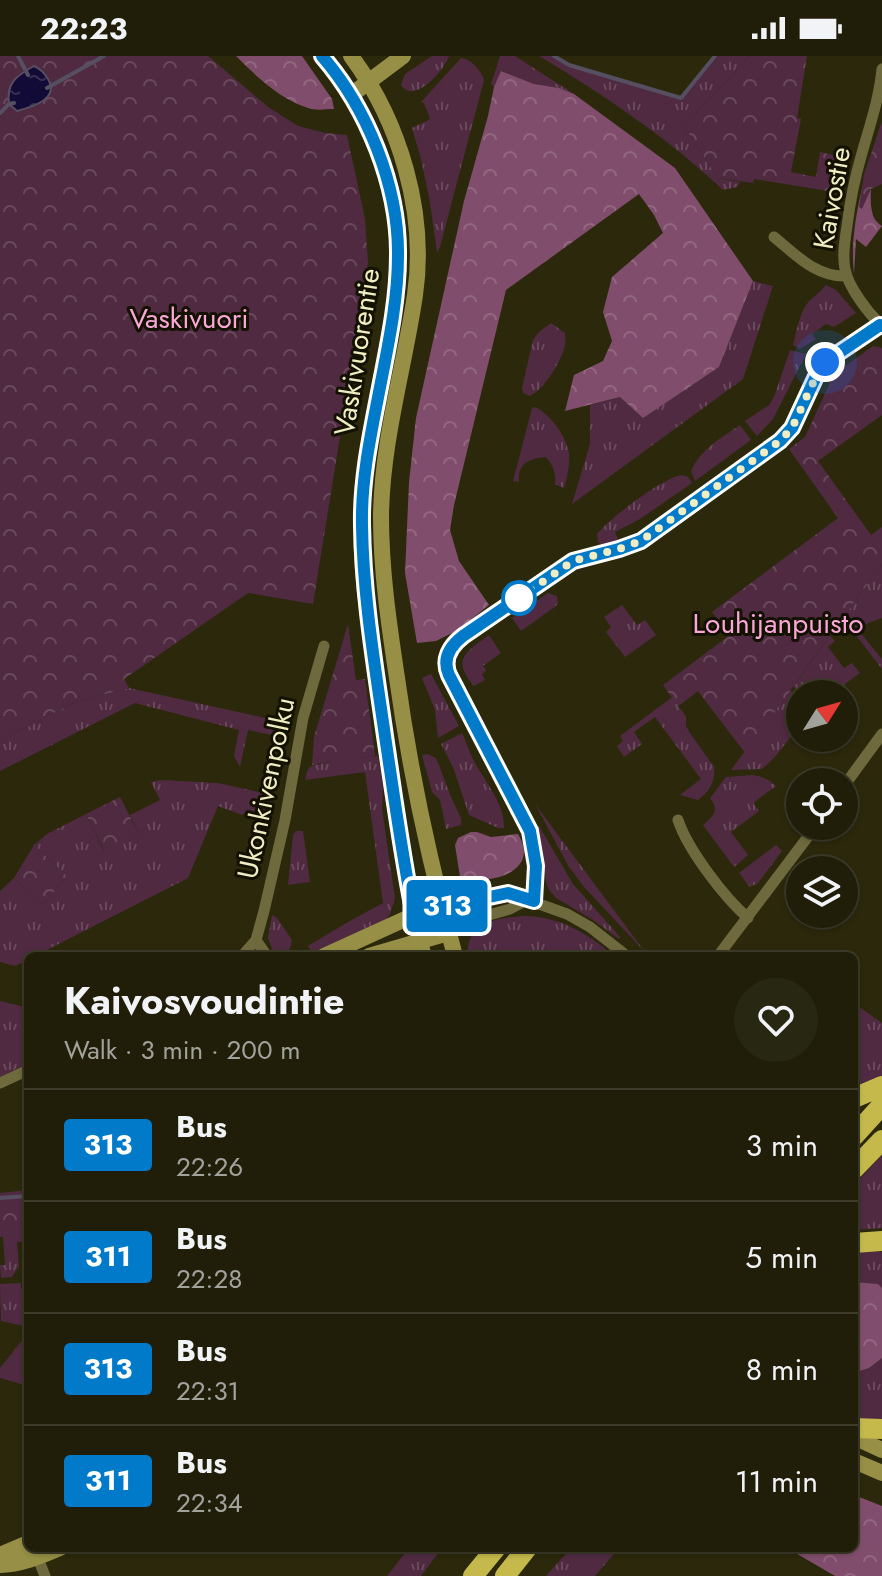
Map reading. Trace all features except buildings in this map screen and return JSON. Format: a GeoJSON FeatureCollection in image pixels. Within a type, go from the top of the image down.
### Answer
{"type":"FeatureCollection","features":[{"type":"Feature","properties":{"kind":"highway"},"geometry":{"type":"LineString","coordinates":[[858,1096],[882,1086]]}},
{"type":"Feature","properties":{"kind":"highway"},"geometry":{"type":"LineString","coordinates":[[858,1132],[882,1105]]}},
{"type":"Feature","properties":{"kind":"highway"},"geometry":{"type":"LineString","coordinates":[[858,1165],[882,1140]]}},
{"type":"Feature","properties":{"kind":"highway"},"geometry":{"type":"LineString","coordinates":[[858,1243],[882,1241]]}},
{"type":"Feature","properties":{"kind":"highway"},"geometry":{"type":"LineString","coordinates":[[858,1428],[882,1429]]}},
{"type":"Feature","properties":{"kind":"highway"},"geometry":{"type":"LineString","coordinates":[[463,1576],[477,1552]]}},
{"type":"Feature","properties":{"kind":"highway"},"geometry":{"type":"LineString","coordinates":[[473,1576],[493,1552]]}},
{"type":"Feature","properties":{"kind":"highway"},"geometry":{"type":"LineString","coordinates":[[505,1576],[524,1552]]}},
{"type":"Feature","properties":{"kind":"main road","name":"Vaskivuorentie"},"geometry":{"type":"LineString","coordinates":[[322,56],[351,95],[366,125],[384,167],[397,231],[397,285],[367,457],[362,549],[379,693],[414,915],[422,948]]}},
{"type":"Feature","properties":{"kind":"main road"},"geometry":{"type":"LineString","coordinates":[[351,95],[403,56]]}},
{"type":"Feature","properties":{"kind":"main road","name":"Vaskivuorentie"},"geometry":{"type":"LineString","coordinates":[[356,57],[397,144],[411,184],[418,231],[415,293],[385,459],[381,516],[384,581],[413,782],[454,952]]}},
{"type":"Feature","properties":{"kind":"main road"},"geometry":{"type":"LineString","coordinates":[[336,72],[356,57]]}},
{"type":"Feature","properties":{"kind":"main road"},"geometry":{"type":"LineString","coordinates":[[333,952],[414,915],[442,907]]}},
{"type":"Feature","properties":{"kind":"main road"},"geometry":{"type":"LineString","coordinates":[[396,952],[422,948],[448,933]]}},
{"type":"Feature","properties":{"kind":"main road"},"geometry":{"type":"LineString","coordinates":[[858,1439],[882,1450]]}},
{"type":"Feature","properties":{"kind":"main road"},"geometry":{"type":"LineString","coordinates":[[858,1463],[882,1473]]}},
{"type":"Feature","properties":{"kind":"main road"},"geometry":{"type":"LineString","coordinates":[[0,1555],[24,1551]]}},
{"type":"Feature","properties":{"kind":"main road"},"geometry":{"type":"LineString","coordinates":[[0,1565],[8,1565],[28,1552]]}},
{"type":"Feature","properties":{"kind":"street","name":"Kaivostie"},"geometry":{"type":"LineString","coordinates":[[881,324],[866,308],[847,276],[844,258],[849,206],[879,97],[882,69]]}},
{"type":"Feature","properties":{"kind":"street"},"geometry":{"type":"LineString","coordinates":[[774,237],[814,270],[835,277],[847,276]]}},
{"type":"Feature","properties":{"kind":"street"},"geometry":{"type":"LineString","coordinates":[[530,900],[536,866],[530,831],[449,675],[446,662],[450,650],[463,636],[573,561],[641,541],[771,447],[792,428],[825,362],[881,324]]}},
{"type":"Feature","properties":{"kind":"street","name":"Ukonkivenpolku"},"geometry":{"type":"LineString","coordinates":[[247,952],[256,940],[285,820],[303,718],[324,646]]}},
{"type":"Feature","properties":{"kind":"street"},"geometry":{"type":"LineString","coordinates":[[857,768],[882,734]]}},
{"type":"Feature","properties":{"kind":"street"},"geometry":{"type":"LineString","coordinates":[[678,820],[683,835],[707,869],[748,918]]}},
{"type":"Feature","properties":{"kind":"street"},"geometry":{"type":"LineString","coordinates":[[721,952],[806,840]]}},
{"type":"Feature","properties":{"kind":"street"},"geometry":{"type":"LineString","coordinates":[[442,907],[508,893],[556,908],[622,952]]}},
{"type":"Feature","properties":{"kind":"street"},"geometry":{"type":"LineString","coordinates":[[448,933],[530,900]]}},
{"type":"Feature","properties":{"kind":"street"},"geometry":{"type":"LineString","coordinates":[[256,940],[264,952]]}},
{"type":"Feature","properties":{"kind":"street"},"geometry":{"type":"LineString","coordinates":[[0,1083],[24,1072]]}},
{"type":"Feature","properties":{"kind":"street"},"geometry":{"type":"LineString","coordinates":[[34,1552],[45,1576]]}},
{"type":"Feature","properties":{"kind":"green space","name":"Vaskivuori"},"geometry":{"type":"Polygon","coordinates":[[[0,56],[208,56],[268,107],[298,126],[347,135],[365,219],[368,263],[313,604],[248,593],[124,679],[129,688],[75,702],[0,741],[0,56]]]}},
{"type":"Feature","properties":{"kind":"green space"},"geometry":{"type":"Polygon","coordinates":[[[236,56],[302,56],[332,99],[334,109],[311,109],[288,99],[236,56]]]}},
{"type":"Feature","properties":{"kind":"green space"},"geometry":{"type":"Polygon","coordinates":[[[432,56],[449,56],[428,84],[413,91],[401,85],[405,74],[432,56]]]}},
{"type":"Feature","properties":{"kind":"green space"},"geometry":{"type":"Polygon","coordinates":[[[500,56],[515,56],[574,94],[534,84],[502,71],[494,87],[491,84],[500,56]]]}},
{"type":"Feature","properties":{"kind":"green space"},"geometry":{"type":"Polygon","coordinates":[[[539,56],[554,56],[569,65],[681,97],[715,56],[750,56],[684,126],[718,178],[740,182],[737,187],[723,190],[635,118],[539,56]]]}},
{"type":"Feature","properties":{"kind":"green space"},"geometry":{"type":"Polygon","coordinates":[[[750,56],[807,56],[797,118],[801,119],[791,172],[816,177],[820,152],[845,158],[840,193],[754,179],[753,183],[718,178],[684,126],[750,56]]]}},
{"type":"Feature","properties":{"kind":"green space"},"geometry":{"type":"Polygon","coordinates":[[[461,58],[475,66],[484,80],[437,253],[430,202],[412,128],[430,119],[421,102],[461,58]]]}},
{"type":"Feature","properties":{"kind":"green space"},"geometry":{"type":"Polygon","coordinates":[[[501,71],[534,84],[574,94],[675,168],[753,281],[719,367],[643,418],[620,397],[565,411],[574,375],[603,361],[612,341],[603,312],[612,277],[663,233],[639,194],[506,290],[450,530],[459,561],[489,605],[458,630],[436,641],[417,643],[405,573],[409,482],[416,418],[464,201],[501,71]]]}},
{"type":"Feature","properties":{"kind":"green space"},"geometry":{"type":"Polygon","coordinates":[[[882,122],[871,202],[874,218],[882,226],[866,247],[856,239],[854,274],[856,217],[882,122]]]}},
{"type":"Feature","properties":{"kind":"green space"},"geometry":{"type":"Polygon","coordinates":[[[882,122],[882,184],[871,189],[862,209],[859,207],[864,174],[882,122]]]}},
{"type":"Feature","properties":{"kind":"green space"},"geometry":{"type":"Polygon","coordinates":[[[753,281],[773,286],[743,379],[572,504],[590,444],[590,405],[620,397],[643,417],[719,367],[753,281]]]}},
{"type":"Feature","properties":{"kind":"green space"},"geometry":{"type":"Polygon","coordinates":[[[826,285],[836,290],[856,313],[834,327],[826,324],[812,334],[816,339],[800,349],[793,345],[801,314],[808,302],[826,285]]]}},
{"type":"Feature","properties":{"kind":"green space"},"geometry":{"type":"Polygon","coordinates":[[[551,323],[565,333],[565,346],[551,374],[530,396],[523,393],[522,388],[533,340],[551,323]]]}},
{"type":"Feature","properties":{"kind":"green space","name":"Louhijanpuisto"},"geometry":{"type":"Polygon","coordinates":[[[873,346],[882,348],[882,415],[818,461],[871,535],[882,527],[882,564],[798,680],[786,680],[786,696],[745,753],[698,691],[678,706],[663,685],[730,635],[712,612],[838,518],[789,449],[805,437],[834,374],[873,346]]]}},
{"type":"Feature","properties":{"kind":"green space"},"geometry":{"type":"Polygon","coordinates":[[[790,350],[806,354],[773,419],[757,436],[745,421],[769,405],[790,350]]]}},
{"type":"Feature","properties":{"kind":"green space"},"geometry":{"type":"Polygon","coordinates":[[[535,407],[552,420],[568,447],[569,463],[564,488],[555,484],[554,469],[546,457],[526,463],[520,470],[519,482],[513,481],[532,408],[535,407]]]}},
{"type":"Feature","properties":{"kind":"green space"},"geometry":{"type":"Polygon","coordinates":[[[740,425],[751,440],[695,481],[691,471],[700,456],[740,425]]]}},
{"type":"Feature","properties":{"kind":"green space"},"geometry":{"type":"Polygon","coordinates":[[[682,475],[692,483],[640,519],[615,532],[619,542],[602,545],[598,542],[597,534],[624,509],[662,483],[682,475]]]}},
{"type":"Feature","properties":{"kind":"green space"},"geometry":{"type":"Polygon","coordinates":[[[882,564],[882,618],[868,623],[859,631],[882,659],[882,669],[851,629],[840,622],[882,564]]]}},
{"type":"Feature","properties":{"kind":"green space"},"geometry":{"type":"Polygon","coordinates":[[[548,593],[557,596],[556,606],[521,631],[512,618],[548,593]]]}},
{"type":"Feature","properties":{"kind":"green space"},"geometry":{"type":"Polygon","coordinates":[[[622,605],[637,625],[645,620],[656,635],[625,657],[606,632],[611,627],[604,617],[622,605]]]}},
{"type":"Feature","properties":{"kind":"green space"},"geometry":{"type":"Polygon","coordinates":[[[348,624],[356,680],[365,679],[375,756],[312,765],[314,737],[348,624]]]}},
{"type":"Feature","properties":{"kind":"green space"},"geometry":{"type":"Polygon","coordinates":[[[489,635],[501,653],[483,666],[485,680],[474,686],[463,669],[464,657],[489,635]]]}},
{"type":"Feature","properties":{"kind":"green space"},"geometry":{"type":"Polygon","coordinates":[[[830,636],[835,641],[828,647],[844,668],[852,663],[860,673],[850,680],[798,680],[830,636]]]}},
{"type":"Feature","properties":{"kind":"green space"},"geometry":{"type":"Polygon","coordinates":[[[723,659],[739,744],[698,691],[678,706],[686,716],[690,733],[714,767],[711,786],[698,800],[680,795],[701,779],[655,717],[634,732],[642,744],[624,757],[617,746],[623,741],[620,736],[723,659]]]}},
{"type":"Feature","properties":{"kind":"green space"},"geometry":{"type":"Polygon","coordinates":[[[431,674],[459,726],[438,738],[435,710],[422,678],[431,674]]]}},
{"type":"Feature","properties":{"kind":"green space"},"geometry":{"type":"Polygon","coordinates":[[[129,688],[283,722],[281,737],[248,730],[240,767],[234,756],[239,730],[135,703],[0,771],[0,741],[75,702],[129,688]]]}},
{"type":"Feature","properties":{"kind":"green space"},"geometry":{"type":"Polygon","coordinates":[[[786,695],[786,743],[762,769],[731,770],[786,695]]]}},
{"type":"Feature","properties":{"kind":"green space"},"geometry":{"type":"Polygon","coordinates":[[[462,733],[501,809],[504,828],[469,815],[453,767],[441,744],[462,733]]]}},
{"type":"Feature","properties":{"kind":"green space"},"geometry":{"type":"Polygon","coordinates":[[[422,755],[436,758],[461,818],[461,825],[446,829],[440,800],[432,792],[422,755]]]}},
{"type":"Feature","properties":{"kind":"green space"},"geometry":{"type":"Polygon","coordinates":[[[378,756],[395,898],[385,921],[319,952],[311,952],[308,946],[383,903],[365,772],[305,780],[309,768],[314,765],[378,756]]]}},
{"type":"Feature","properties":{"kind":"green space"},"geometry":{"type":"Polygon","coordinates":[[[753,775],[776,786],[753,803],[759,811],[731,832],[748,855],[734,867],[703,825],[714,813],[715,806],[710,798],[726,777],[753,775]]]}},
{"type":"Feature","properties":{"kind":"green space"},"geometry":{"type":"Polygon","coordinates":[[[151,782],[218,783],[272,795],[269,816],[248,810],[242,815],[218,806],[188,878],[43,952],[24,952],[24,962],[15,966],[0,962],[0,891],[14,878],[43,905],[67,876],[34,845],[47,834],[86,814],[104,851],[139,834],[130,815],[160,800],[151,782]]]}},
{"type":"Feature","properties":{"kind":"green space"},"geometry":{"type":"Polygon","coordinates":[[[120,797],[139,834],[105,852],[86,814],[120,797]]]}},
{"type":"Feature","properties":{"kind":"green space"},"geometry":{"type":"Polygon","coordinates":[[[535,804],[645,952],[569,867],[535,804]]]}},
{"type":"Feature","properties":{"kind":"green space"},"geometry":{"type":"Polygon","coordinates":[[[539,826],[573,884],[619,939],[556,898],[549,890],[539,826]]]}},
{"type":"Feature","properties":{"kind":"green space"},"geometry":{"type":"Polygon","coordinates":[[[296,831],[303,831],[310,882],[288,885],[293,835],[296,831]]]}},
{"type":"Feature","properties":{"kind":"green space"},"geometry":{"type":"Polygon","coordinates":[[[471,832],[491,837],[518,834],[524,847],[523,858],[508,874],[497,878],[460,877],[455,845],[458,838],[471,832]]]}},
{"type":"Feature","properties":{"kind":"green space"},"geometry":{"type":"Polygon","coordinates":[[[34,845],[67,876],[43,905],[14,878],[34,845]]]}},
{"type":"Feature","properties":{"kind":"green space"},"geometry":{"type":"Polygon","coordinates":[[[776,845],[782,851],[758,883],[750,887],[739,873],[776,845]]]}},
{"type":"Feature","properties":{"kind":"green space"},"geometry":{"type":"Polygon","coordinates":[[[272,915],[292,940],[290,949],[273,952],[268,938],[272,915]]]}},
{"type":"Feature","properties":{"kind":"green space"},"geometry":{"type":"Polygon","coordinates":[[[523,916],[549,919],[572,927],[609,952],[468,952],[468,945],[477,929],[503,918],[523,916]]]}},
{"type":"Feature","properties":{"kind":"green space"},"geometry":{"type":"Polygon","coordinates":[[[0,1001],[24,1007],[24,1065],[0,1077],[0,1001]]]}},
{"type":"Feature","properties":{"kind":"green space"},"geometry":{"type":"Polygon","coordinates":[[[858,1006],[882,1023],[882,1076],[858,1089],[858,1006]]]}},
{"type":"Feature","properties":{"kind":"green space"},"geometry":{"type":"Polygon","coordinates":[[[882,1155],[882,1228],[858,1230],[858,1181],[882,1155]]]}},
{"type":"Feature","properties":{"kind":"green space"},"geometry":{"type":"Polygon","coordinates":[[[24,1190],[24,1235],[0,1237],[0,1193],[24,1190]]]}},
{"type":"Feature","properties":{"kind":"green space"},"geometry":{"type":"Polygon","coordinates":[[[24,1213],[24,1241],[17,1242],[19,1266],[12,1277],[1,1278],[0,1265],[5,1265],[0,1216],[24,1213]]]}},
{"type":"Feature","properties":{"kind":"green space"},"geometry":{"type":"Polygon","coordinates":[[[858,1252],[882,1252],[882,1288],[878,1284],[858,1282],[858,1252]]]}},
{"type":"Feature","properties":{"kind":"green space"},"geometry":{"type":"Polygon","coordinates":[[[858,1282],[878,1284],[882,1288],[882,1358],[858,1372],[858,1282]]]}},
{"type":"Feature","properties":{"kind":"green space"},"geometry":{"type":"Polygon","coordinates":[[[21,1283],[21,1288],[24,1288],[24,1326],[1,1321],[0,1284],[21,1283]]]}},
{"type":"Feature","properties":{"kind":"green space"},"geometry":{"type":"Polygon","coordinates":[[[24,1338],[24,1385],[0,1378],[0,1368],[24,1338]]]}},
{"type":"Feature","properties":{"kind":"green space"},"geometry":{"type":"Polygon","coordinates":[[[882,1358],[882,1422],[858,1420],[858,1372],[882,1358]]]}},
{"type":"Feature","properties":{"kind":"green space"},"geometry":{"type":"Polygon","coordinates":[[[858,1497],[882,1506],[882,1576],[835,1576],[794,1552],[858,1552],[858,1497]]]}},
{"type":"Feature","properties":{"kind":"green space"},"geometry":{"type":"Polygon","coordinates":[[[406,1552],[439,1552],[421,1576],[387,1576],[406,1552]]]}},
{"type":"Feature","properties":{"kind":"green space"},"geometry":{"type":"Polygon","coordinates":[[[567,1552],[616,1552],[595,1576],[546,1576],[567,1552]]]}},
{"type":"Feature","properties":{"kind":"water"},"geometry":{"type":"Polygon","coordinates":[[[34,66],[48,79],[50,92],[43,101],[17,111],[9,104],[11,85],[34,66]]]}},
{"type":"Feature","properties":{"kind":"waterway"},"geometry":{"type":"LineString","coordinates":[[18,56],[28,75]]}},
{"type":"Feature","properties":{"kind":"waterway"},"geometry":{"type":"LineString","coordinates":[[47,88],[104,56]]}},
{"type":"Feature","properties":{"kind":"waterway"},"geometry":{"type":"LineString","coordinates":[[554,56],[569,65],[681,98],[715,56]]}},
{"type":"Feature","properties":{"kind":"waterway"},"geometry":{"type":"LineString","coordinates":[[0,113],[14,103]]}},
{"type":"Feature","properties":{"kind":"waterway"},"geometry":{"type":"LineString","coordinates":[[0,1198],[24,1196]]}},
{"type":"Feature","properties":{"kind":"bus line","name":"313"},"geometry":{"type":"LineString","coordinates":[[322,56],[351,95],[376,147],[384,167],[397,231],[397,285],[367,457],[362,520],[363,564],[379,693],[414,915],[508,893],[534,901],[536,866],[530,831],[446,668],[447,656],[453,645],[573,561],[641,541],[780,441],[792,428],[825,362],[882,326]]}},
{"type":"Feature","properties":{"kind":"route"},"geometry":{"type":"LineString","coordinates":[[519,598],[573,561],[641,541],[780,441],[792,428],[825,362]]}}]}
